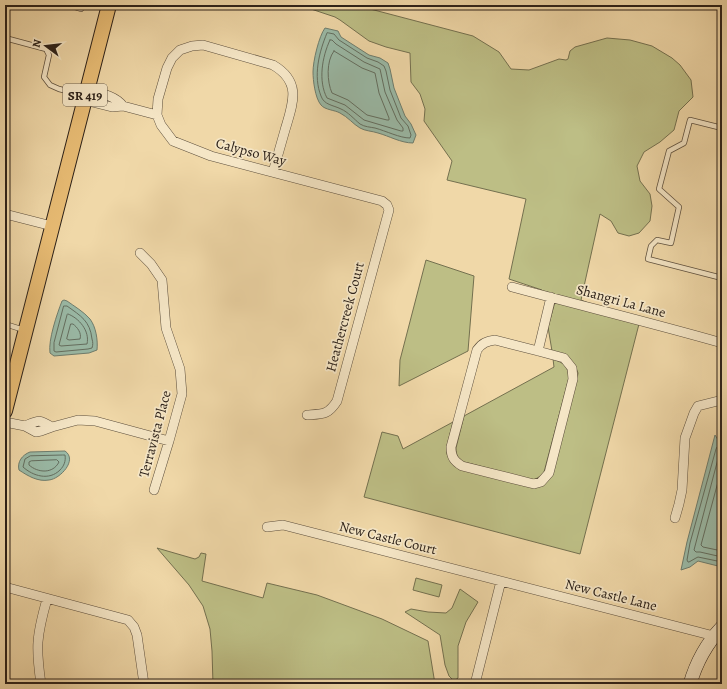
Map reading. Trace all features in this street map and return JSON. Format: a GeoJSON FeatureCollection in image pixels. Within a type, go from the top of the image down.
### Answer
{"type":"FeatureCollection","features":[{"type":"Feature","properties":{"kind":"main road","name":"SR 419"},"geometry":{"type":"LineString","coordinates":[[5,411],[109,5]]}},
{"type":"Feature","properties":{"kind":"street"},"geometry":{"type":"LineString","coordinates":[[86,95],[112,106],[123,106],[157,115],[158,99],[170,62],[176,54],[186,47],[197,45],[203,45],[273,65],[283,71],[289,79],[293,92],[293,99],[273,172]]}},
{"type":"Feature","properties":{"kind":"street","name":"Calypso Way"},"geometry":{"type":"LineString","coordinates":[[157,115],[161,125],[173,141],[210,156],[382,201],[387,205]]}},
{"type":"Feature","properties":{"kind":"street","name":"Heathercreek Court"},"geometry":{"type":"LineString","coordinates":[[307,415],[322,414],[332,409],[337,401],[389,210],[387,205]]}},
{"type":"Feature","properties":{"kind":"street"},"geometry":{"type":"LineString","coordinates":[[5,214],[52,226]]}},
{"type":"Feature","properties":{"kind":"street","name":"Terravista Place"},"geometry":{"type":"LineString","coordinates":[[140,252],[151,264],[162,280],[166,328],[180,369],[182,394],[154,490]]}},
{"type":"Feature","properties":{"kind":"street","name":"Shangri La Lane"},"geometry":{"type":"LineString","coordinates":[[512,287],[722,343]]}},
{"type":"Feature","properties":{"kind":"street"},"geometry":{"type":"LineString","coordinates":[[538,351],[551,297]]}},
{"type":"Feature","properties":{"kind":"street"},"geometry":{"type":"LineString","coordinates":[[495,340],[538,351],[564,358],[572,368],[573,373],[573,379],[548,474],[540,482],[534,484],[462,466],[456,462],[451,454],[452,447],[477,350],[484,343],[495,340]]}},
{"type":"Feature","properties":{"kind":"street"},"geometry":{"type":"LineString","coordinates":[[674,518],[682,490],[685,438],[694,413],[698,406],[722,400]]}},
{"type":"Feature","properties":{"kind":"street"},"geometry":{"type":"LineString","coordinates":[[5,422],[25,426],[36,432],[41,432],[52,427],[78,420],[95,421],[169,441]]}},
{"type":"Feature","properties":{"kind":"street","name":"New Castle Court"},"geometry":{"type":"LineString","coordinates":[[268,528],[283,525],[501,581]]}},
{"type":"Feature","properties":{"kind":"street"},"geometry":{"type":"LineString","coordinates":[[478,683],[501,581]]}},
{"type":"Feature","properties":{"kind":"street","name":"New Castle Lane"},"geometry":{"type":"LineString","coordinates":[[501,581],[718,631]]}},
{"type":"Feature","properties":{"kind":"street"},"geometry":{"type":"LineString","coordinates":[[5,587],[128,620],[138,635],[144,684]]}},
{"type":"Feature","properties":{"kind":"street"},"geometry":{"type":"LineString","coordinates":[[41,684],[38,659],[39,629],[47,599]]}},
{"type":"Feature","properties":{"kind":"street"},"geometry":{"type":"LineString","coordinates":[[690,684],[702,654],[718,631]]}},
{"type":"Feature","properties":{"kind":"lane"},"geometry":{"type":"LineString","coordinates":[[69,5],[81,9],[82,5]]}},
{"type":"Feature","properties":{"kind":"lane"},"geometry":{"type":"LineString","coordinates":[[5,38],[46,49],[49,55],[44,77],[50,85],[59,90],[86,95]]}},
{"type":"Feature","properties":{"kind":"lane"},"geometry":{"type":"LineString","coordinates":[[722,128],[690,120],[684,143],[670,151],[659,189],[679,207],[671,243],[657,240],[650,246],[648,259],[722,278]]}},
{"type":"Feature","properties":{"kind":"lane"},"geometry":{"type":"LineString","coordinates":[[5,324],[26,330]]}},
{"type":"Feature","properties":{"kind":"green space"},"geometry":{"type":"Polygon","coordinates":[[[299,5],[328,5],[337,7],[339,5],[355,5],[473,36],[499,52],[511,69],[529,70],[559,59],[566,60],[568,59],[570,51],[575,47],[607,38],[630,40],[652,46],[672,58],[680,65],[691,80],[693,97],[679,111],[674,130],[660,142],[644,152],[637,166],[640,181],[650,194],[652,206],[650,221],[639,233],[629,236],[618,233],[611,221],[600,214],[581,300],[591,304],[543,291],[509,279],[526,199],[447,180],[452,161],[424,121],[425,109],[420,94],[411,82],[410,53],[369,41],[335,17],[299,5]]]}},
{"type":"Feature","properties":{"kind":"green space"},"geometry":{"type":"Polygon","coordinates":[[[426,260],[474,276],[468,351],[399,386],[400,360],[426,260]]]}},
{"type":"Feature","properties":{"kind":"green space"},"geometry":{"type":"Polygon","coordinates":[[[555,302],[639,324],[580,554],[364,497],[382,432],[398,436],[403,449],[453,422],[447,446],[447,454],[452,464],[544,485],[578,373],[576,368],[552,351],[548,327],[555,302]]]}},
{"type":"Feature","properties":{"kind":"green space"},"geometry":{"type":"Polygon","coordinates":[[[553,359],[565,366],[568,371],[569,378],[544,472],[533,480],[460,460],[457,455],[456,448],[464,416],[554,367],[553,359]]]}},
{"type":"Feature","properties":{"kind":"green space"},"geometry":{"type":"Polygon","coordinates":[[[157,548],[195,559],[199,557],[201,553],[206,554],[202,581],[263,598],[267,583],[317,595],[382,619],[428,641],[435,684],[213,684],[210,629],[203,606],[189,585],[157,548]]]}},
{"type":"Feature","properties":{"kind":"green space"},"geometry":{"type":"Polygon","coordinates":[[[416,578],[442,585],[439,597],[413,590],[416,578]]]}},
{"type":"Feature","properties":{"kind":"green space"},"geometry":{"type":"Polygon","coordinates":[[[460,589],[478,602],[466,622],[458,646],[458,678],[454,681],[449,676],[445,665],[440,635],[405,612],[411,609],[446,613],[452,608],[460,589]]]}},
{"type":"Feature","properties":{"kind":"water"},"geometry":{"type":"Polygon","coordinates":[[[325,28],[338,31],[341,37],[369,55],[380,58],[388,63],[394,88],[405,116],[416,135],[413,143],[404,142],[362,129],[338,112],[325,108],[321,105],[316,94],[313,72],[317,49],[325,28]]]}},
{"type":"Feature","properties":{"kind":"water"},"geometry":{"type":"Polygon","coordinates":[[[64,300],[79,309],[90,319],[96,334],[97,350],[89,353],[54,356],[50,353],[50,341],[53,327],[62,301],[64,300]]]}},
{"type":"Feature","properties":{"kind":"water"},"geometry":{"type":"Polygon","coordinates":[[[715,435],[722,446],[722,567],[698,561],[690,567],[681,570],[687,542],[715,435]]]}},
{"type":"Feature","properties":{"kind":"water"},"geometry":{"type":"Polygon","coordinates":[[[65,451],[70,459],[69,464],[62,473],[53,479],[37,479],[19,470],[21,459],[30,452],[65,451]]]}}]}
